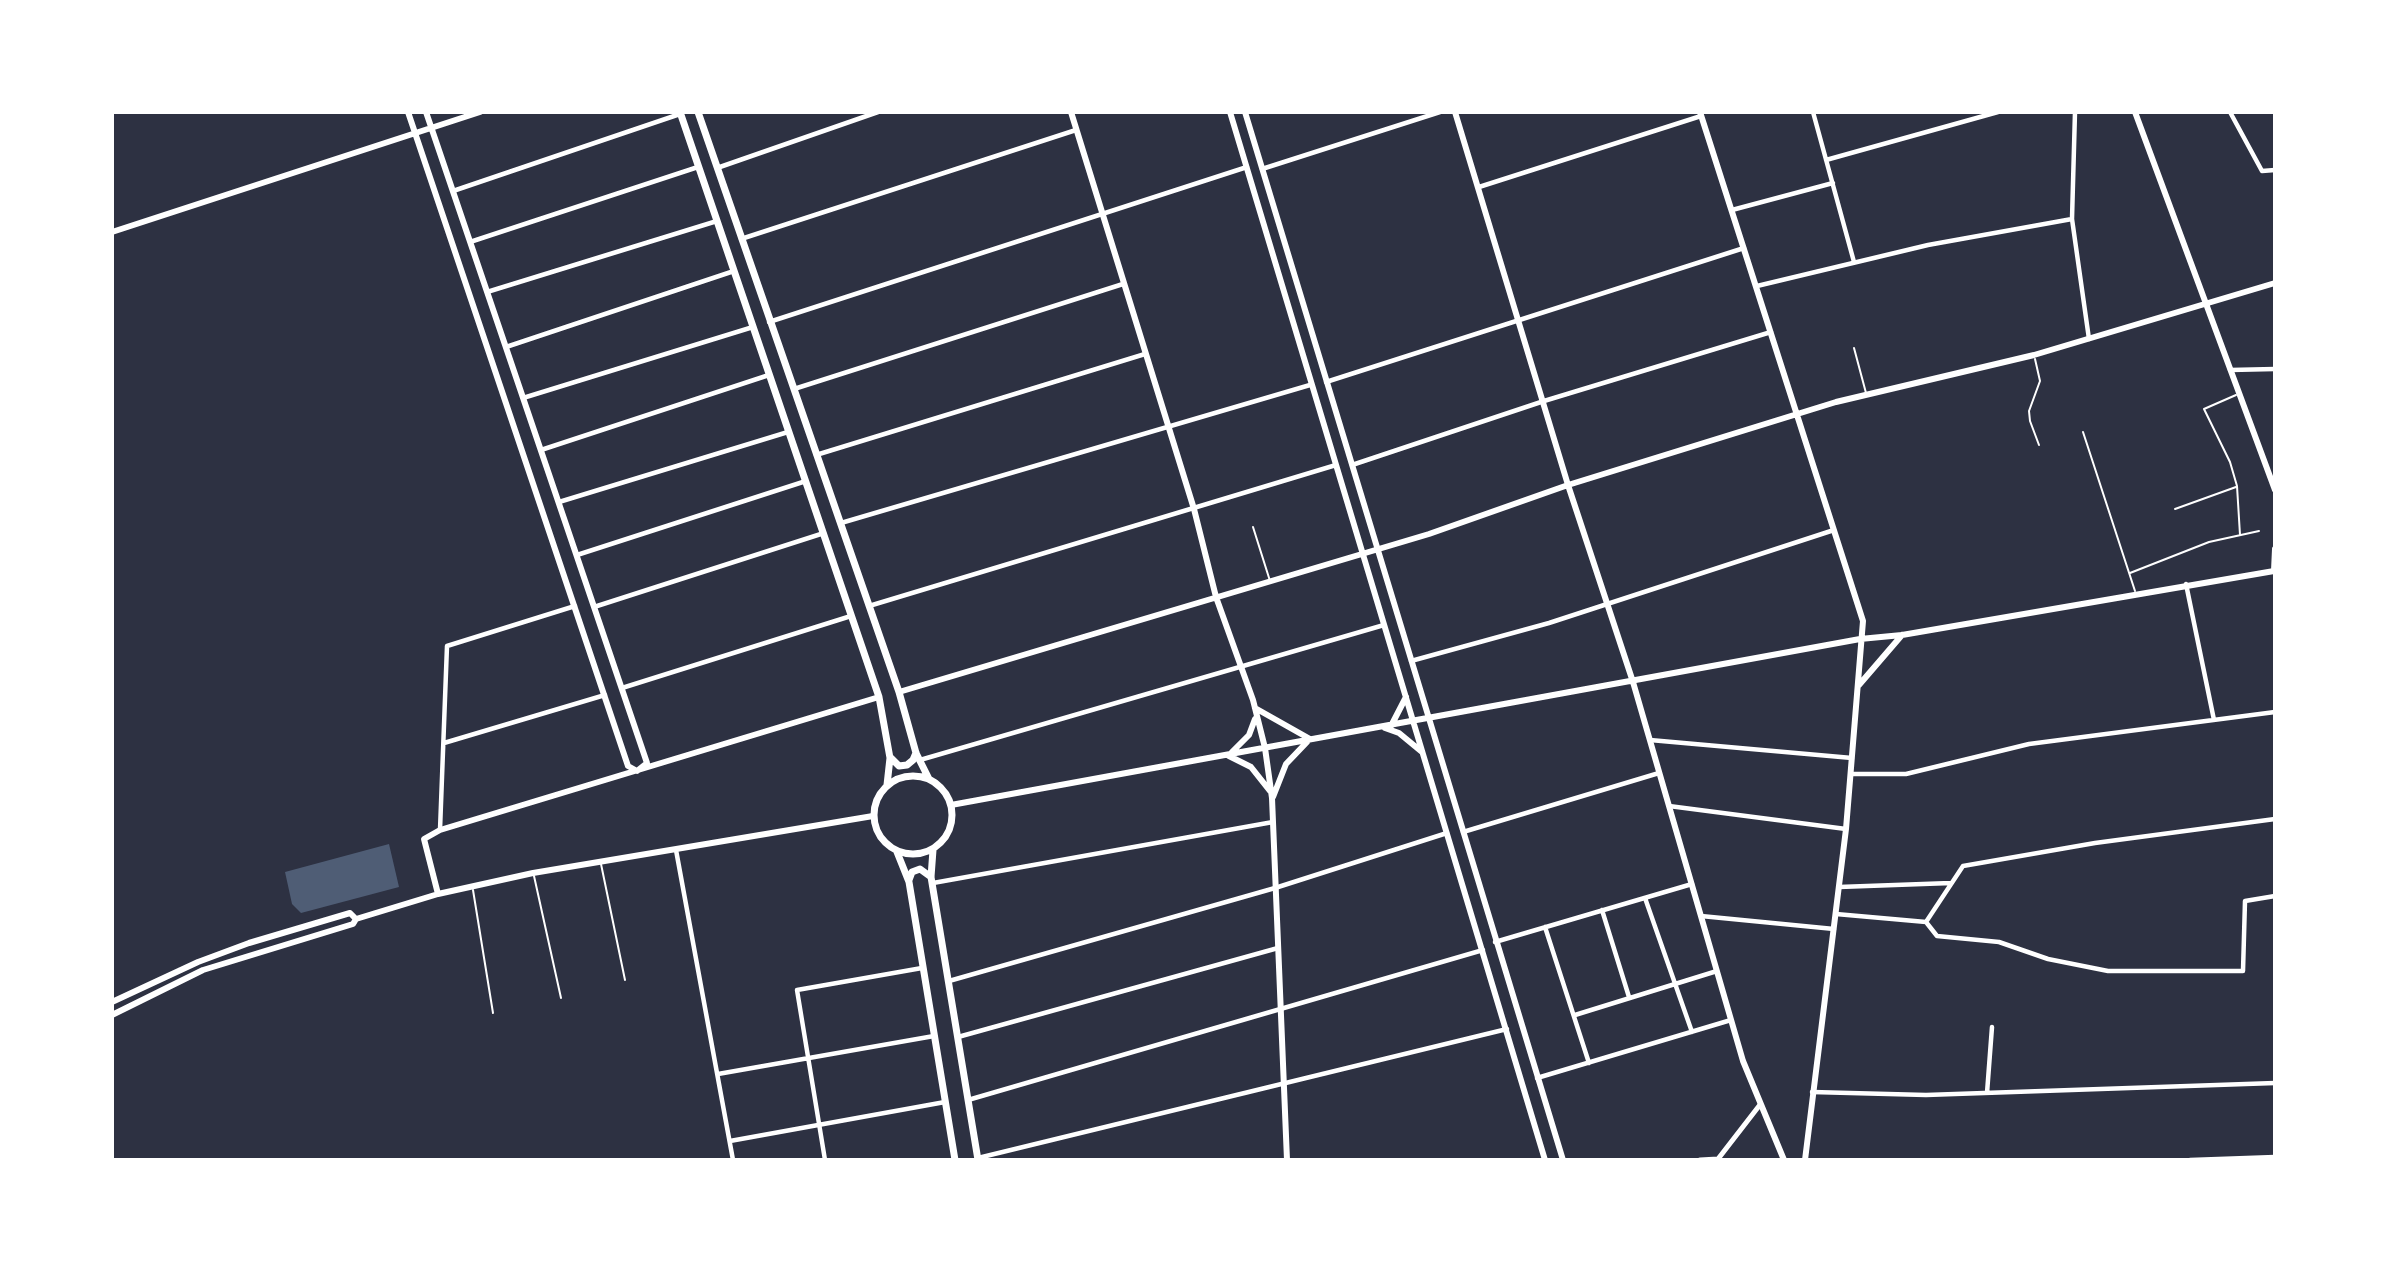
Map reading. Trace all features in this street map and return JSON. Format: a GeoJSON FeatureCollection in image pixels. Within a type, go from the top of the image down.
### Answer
{"type":"FeatureCollection","features":[{"type":"Feature","properties":{"kind":"main road"},"geometry":{"type":"LineString","coordinates":[[408,112],[628,766],[637,771]]}},
{"type":"Feature","properties":{"kind":"main road"},"geometry":{"type":"LineString","coordinates":[[426,112],[622,688],[646,763],[637,771]]}},
{"type":"Feature","properties":{"kind":"main road"},"geometry":{"type":"LineString","coordinates":[[112,232],[480,112]]}},
{"type":"Feature","properties":{"kind":"main road"},"geometry":{"type":"LineString","coordinates":[[698,112],[869,606],[917,756],[929,779],[941,788],[951,805],[950,830],[933,849],[918,855],[897,852]]}},
{"type":"Feature","properties":{"kind":"main road"},"geometry":{"type":"LineString","coordinates":[[1071,112],[1194,509],[1216,597],[1255,708],[1265,748],[1272,798],[1287,1160]]}},
{"type":"Feature","properties":{"kind":"main road"},"geometry":{"type":"LineString","coordinates":[[1230,112],[1545,1160]]}},
{"type":"Feature","properties":{"kind":"main road"},"geometry":{"type":"LineString","coordinates":[[1245,112],[1563,1160]]}},
{"type":"Feature","properties":{"kind":"main road"},"geometry":{"type":"LineString","coordinates":[[1455,112],[1568,485],[1633,682],[1731,1020],[1759,1106],[1784,1160]]}},
{"type":"Feature","properties":{"kind":"main road"},"geometry":{"type":"LineString","coordinates":[[2134,112],[2275,490]]}},
{"type":"Feature","properties":{"kind":"main road"},"geometry":{"type":"LineString","coordinates":[[680,113],[879,697],[890,758],[887,785],[877,799],[873,816],[880,836],[897,852],[909,882],[955,1160]]}},
{"type":"Feature","properties":{"kind":"main road"},"geometry":{"type":"LineString","coordinates":[[1701,114],[1863,621],[1846,829],[1805,1160]]}},
{"type":"Feature","properties":{"kind":"main road"},"geometry":{"type":"LineString","coordinates":[[1247,166],[1262,169]]}},
{"type":"Feature","properties":{"kind":"main road"},"geometry":{"type":"LineString","coordinates":[[898,692],[1376,550],[1568,485],[1866,394],[2034,355],[2275,283]]}},
{"type":"Feature","properties":{"kind":"main road"},"geometry":{"type":"LineString","coordinates":[[502,389],[518,384]]}},
{"type":"Feature","properties":{"kind":"main road"},"geometry":{"type":"LineString","coordinates":[[951,805],[1860,639],[1902,635],[2135,592],[2274,572],[2275,549]]}},
{"type":"Feature","properties":{"kind":"main road"},"geometry":{"type":"LineString","coordinates":[[1859,685],[1902,635]]}},
{"type":"Feature","properties":{"kind":"main road"},"geometry":{"type":"LineString","coordinates":[[438,894],[424,839],[440,830],[879,697]]}},
{"type":"Feature","properties":{"kind":"main road"},"geometry":{"type":"LineString","coordinates":[[1387,726],[1406,697]]}},
{"type":"Feature","properties":{"kind":"main road"},"geometry":{"type":"LineString","coordinates":[[1255,708],[1311,740]]}},
{"type":"Feature","properties":{"kind":"main road"},"geometry":{"type":"LineString","coordinates":[[1227,755],[1249,735],[1255,724],[1255,708]]}},
{"type":"Feature","properties":{"kind":"main road"},"geometry":{"type":"LineString","coordinates":[[1387,726],[1424,754]]}},
{"type":"Feature","properties":{"kind":"main road"},"geometry":{"type":"LineString","coordinates":[[1272,798],[1286,764],[1296,751],[1311,740]]}},
{"type":"Feature","properties":{"kind":"main road"},"geometry":{"type":"LineString","coordinates":[[1227,755],[1256,772],[1272,798]]}},
{"type":"Feature","properties":{"kind":"main road"},"geometry":{"type":"LineString","coordinates":[[890,758],[899,765],[907,765],[917,756]]}},
{"type":"Feature","properties":{"kind":"main road"},"geometry":{"type":"LineString","coordinates":[[887,785],[907,776],[929,779]]}},
{"type":"Feature","properties":{"kind":"main road"},"geometry":{"type":"LineString","coordinates":[[112,1015],[203,970],[353,924],[356,919],[472,885],[873,816]]}},
{"type":"Feature","properties":{"kind":"main road"},"geometry":{"type":"LineString","coordinates":[[933,849],[932,880],[978,1159]]}},
{"type":"Feature","properties":{"kind":"main road"},"geometry":{"type":"LineString","coordinates":[[909,882],[916,870],[924,870],[932,880]]}},
{"type":"Feature","properties":{"kind":"main road"},"geometry":{"type":"LineString","coordinates":[[112,1002],[198,962],[249,943],[350,913],[356,919]]}},
{"type":"Feature","properties":{"kind":"street"},"geometry":{"type":"LineString","coordinates":[[717,168],[878,112]]}},
{"type":"Feature","properties":{"kind":"street"},"geometry":{"type":"LineString","coordinates":[[1262,169],[1440,112]]}},
{"type":"Feature","properties":{"kind":"street"},"geometry":{"type":"LineString","coordinates":[[1812,112],[1854,262]]}},
{"type":"Feature","properties":{"kind":"street"},"geometry":{"type":"LineString","coordinates":[[1826,160],[1998,112]]}},
{"type":"Feature","properties":{"kind":"street"},"geometry":{"type":"LineString","coordinates":[[2075,112],[2072,219],[2089,338]]}},
{"type":"Feature","properties":{"kind":"street"},"geometry":{"type":"LineString","coordinates":[[2230,112],[2262,171],[2275,170]]}},
{"type":"Feature","properties":{"kind":"street"},"geometry":{"type":"LineString","coordinates":[[453,191],[680,113]]}},
{"type":"Feature","properties":{"kind":"street"},"geometry":{"type":"LineString","coordinates":[[1479,187],[1701,114]]}},
{"type":"Feature","properties":{"kind":"street"},"geometry":{"type":"LineString","coordinates":[[741,239],[1076,130]]}},
{"type":"Feature","properties":{"kind":"street"},"geometry":{"type":"LineString","coordinates":[[769,322],[1247,166]]}},
{"type":"Feature","properties":{"kind":"street"},"geometry":{"type":"LineString","coordinates":[[470,242],[698,167]]}},
{"type":"Feature","properties":{"kind":"street"},"geometry":{"type":"LineString","coordinates":[[1732,210],[1833,183]]}},
{"type":"Feature","properties":{"kind":"street"},"geometry":{"type":"LineString","coordinates":[[1757,286],[1927,245],[2072,219]]}},
{"type":"Feature","properties":{"kind":"street"},"geometry":{"type":"LineString","coordinates":[[487,292],[717,221]]}},
{"type":"Feature","properties":{"kind":"street"},"geometry":{"type":"LineString","coordinates":[[1326,383],[1745,247]]}},
{"type":"Feature","properties":{"kind":"street"},"geometry":{"type":"LineString","coordinates":[[506,347],[734,271]]}},
{"type":"Feature","properties":{"kind":"street"},"geometry":{"type":"LineString","coordinates":[[792,389],[1124,284]]}},
{"type":"Feature","properties":{"kind":"street"},"geometry":{"type":"LineString","coordinates":[[523,398],[753,327]]}},
{"type":"Feature","properties":{"kind":"street"},"geometry":{"type":"LineString","coordinates":[[1351,465],[1544,401],[1772,332]]}},
{"type":"Feature","properties":{"kind":"street"},"geometry":{"type":"LineString","coordinates":[[816,455],[1146,354]]}},
{"type":"Feature","properties":{"kind":"street"},"geometry":{"type":"LineString","coordinates":[[2230,370],[2275,369]]}},
{"type":"Feature","properties":{"kind":"street"},"geometry":{"type":"LineString","coordinates":[[541,450],[769,375]]}},
{"type":"Feature","properties":{"kind":"street"},"geometry":{"type":"LineString","coordinates":[[840,524],[1167,425],[1310,385]]}},
{"type":"Feature","properties":{"kind":"street"},"geometry":{"type":"LineString","coordinates":[[559,502],[789,432]]}},
{"type":"Feature","properties":{"kind":"street"},"geometry":{"type":"LineString","coordinates":[[869,606],[1336,466]]}},
{"type":"Feature","properties":{"kind":"street"},"geometry":{"type":"LineString","coordinates":[[577,555],[806,480]]}},
{"type":"Feature","properties":{"kind":"street"},"geometry":{"type":"LineString","coordinates":[[1410,662],[1549,623],[1835,530]]}},
{"type":"Feature","properties":{"kind":"street"},"geometry":{"type":"LineString","coordinates":[[594,607],[824,532]]}},
{"type":"Feature","properties":{"kind":"street"},"geometry":{"type":"LineString","coordinates":[[2186,584],[2214,720]]}},
{"type":"Feature","properties":{"kind":"street"},"geometry":{"type":"LineString","coordinates":[[440,830],[447,646],[575,606]]}},
{"type":"Feature","properties":{"kind":"street"},"geometry":{"type":"LineString","coordinates":[[622,688],[852,615]]}},
{"type":"Feature","properties":{"kind":"street"},"geometry":{"type":"LineString","coordinates":[[917,756],[1384,625]]}},
{"type":"Feature","properties":{"kind":"street"},"geometry":{"type":"LineString","coordinates":[[444,743],[605,695]]}},
{"type":"Feature","properties":{"kind":"street"},"geometry":{"type":"LineString","coordinates":[[1851,774],[1906,774],[2029,744],[2275,712]]}},
{"type":"Feature","properties":{"kind":"street"},"geometry":{"type":"LineString","coordinates":[[1650,740],[1852,758]]}},
{"type":"Feature","properties":{"kind":"street"},"geometry":{"type":"LineString","coordinates":[[1462,832],[1660,773]]}},
{"type":"Feature","properties":{"kind":"street"},"geometry":{"type":"LineString","coordinates":[[1669,806],[1846,829]]}},
{"type":"Feature","properties":{"kind":"street"},"geometry":{"type":"LineString","coordinates":[[1926,922],[1963,866],[2095,843],[2275,819]]}},
{"type":"Feature","properties":{"kind":"street"},"geometry":{"type":"LineString","coordinates":[[932,880],[1273,822]]}},
{"type":"Feature","properties":{"kind":"street"},"geometry":{"type":"LineString","coordinates":[[948,981],[1275,888],[1448,833]]}},
{"type":"Feature","properties":{"kind":"street"},"geometry":{"type":"LineString","coordinates":[[676,850],[733,1160]]}},
{"type":"Feature","properties":{"kind":"street"},"geometry":{"type":"LineString","coordinates":[[1839,887],[1951,883]]}},
{"type":"Feature","properties":{"kind":"street"},"geometry":{"type":"LineString","coordinates":[[1495,942],[1692,884]]}},
{"type":"Feature","properties":{"kind":"street"},"geometry":{"type":"LineString","coordinates":[[1836,915],[1926,922],[1937,936],[1999,942],[2048,959],[2108,971],[2243,971],[2245,901],[2275,897]]}},
{"type":"Feature","properties":{"kind":"street"},"geometry":{"type":"LineString","coordinates":[[1645,898],[1692,1032]]}},
{"type":"Feature","properties":{"kind":"street"},"geometry":{"type":"LineString","coordinates":[[1602,910],[1629,997]]}},
{"type":"Feature","properties":{"kind":"street"},"geometry":{"type":"LineString","coordinates":[[1701,916],[1834,929]]}},
{"type":"Feature","properties":{"kind":"street"},"geometry":{"type":"LineString","coordinates":[[1545,927],[1589,1063]]}},
{"type":"Feature","properties":{"kind":"street"},"geometry":{"type":"LineString","coordinates":[[958,1037],[1278,948]]}},
{"type":"Feature","properties":{"kind":"street"},"geometry":{"type":"LineString","coordinates":[[968,1100],[1483,950]]}},
{"type":"Feature","properties":{"kind":"street"},"geometry":{"type":"LineString","coordinates":[[825,1160],[797,990],[923,968]]}},
{"type":"Feature","properties":{"kind":"street"},"geometry":{"type":"LineString","coordinates":[[1575,1014],[1717,971]]}},
{"type":"Feature","properties":{"kind":"street"},"geometry":{"type":"LineString","coordinates":[[1537,1078],[1731,1020]]}},
{"type":"Feature","properties":{"kind":"street"},"geometry":{"type":"LineString","coordinates":[[1987,1093],[1992,1027]]}},
{"type":"Feature","properties":{"kind":"street"},"geometry":{"type":"LineString","coordinates":[[978,1159],[1285,1081],[1507,1029]]}},
{"type":"Feature","properties":{"kind":"street"},"geometry":{"type":"LineString","coordinates":[[719,1074],[934,1036]]}},
{"type":"Feature","properties":{"kind":"street"},"geometry":{"type":"LineString","coordinates":[[1812,1092],[1987,1093],[2275,1083]]}},
{"type":"Feature","properties":{"kind":"street"},"geometry":{"type":"LineString","coordinates":[[730,1141],[946,1102]]}},
{"type":"Feature","properties":{"kind":"street"},"geometry":{"type":"LineString","coordinates":[[1700,1160],[1719,1159],[1759,1106]]}},
{"type":"Feature","properties":{"kind":"street"},"geometry":{"type":"LineString","coordinates":[[2190,1160],[2275,1157]]}},
{"type":"Feature","properties":{"kind":"lane"},"geometry":{"type":"LineString","coordinates":[[1854,348],[1866,394]]}},
{"type":"Feature","properties":{"kind":"lane"},"geometry":{"type":"LineString","coordinates":[[2034,355],[2040,381],[2029,411],[2039,445]]}},
{"type":"Feature","properties":{"kind":"lane"},"geometry":{"type":"LineString","coordinates":[[2239,394],[2204,409],[2230,462],[2237,486],[2240,535]]}},
{"type":"Feature","properties":{"kind":"lane"},"geometry":{"type":"LineString","coordinates":[[2083,432],[2135,592]]}},
{"type":"Feature","properties":{"kind":"lane"},"geometry":{"type":"LineString","coordinates":[[2175,509],[2237,486]]}},
{"type":"Feature","properties":{"kind":"lane"},"geometry":{"type":"LineString","coordinates":[[1253,527],[1270,582]]}},
{"type":"Feature","properties":{"kind":"lane"},"geometry":{"type":"LineString","coordinates":[[2130,573],[2197,545],[2259,531]]}},
{"type":"Feature","properties":{"kind":"lane"},"geometry":{"type":"LineString","coordinates":[[600,863],[625,979]]}},
{"type":"Feature","properties":{"kind":"lane"},"geometry":{"type":"LineString","coordinates":[[533,873],[561,998]]}},
{"type":"Feature","properties":{"kind":"lane"},"geometry":{"type":"LineString","coordinates":[[472,885],[493,1013]]}},
{"type":"Feature","properties":{"kind":"water"},"geometry":{"type":"Polygon","coordinates":[[[389,844],[399,887],[301,913],[292,904],[285,872],[389,844]]]}}]}
